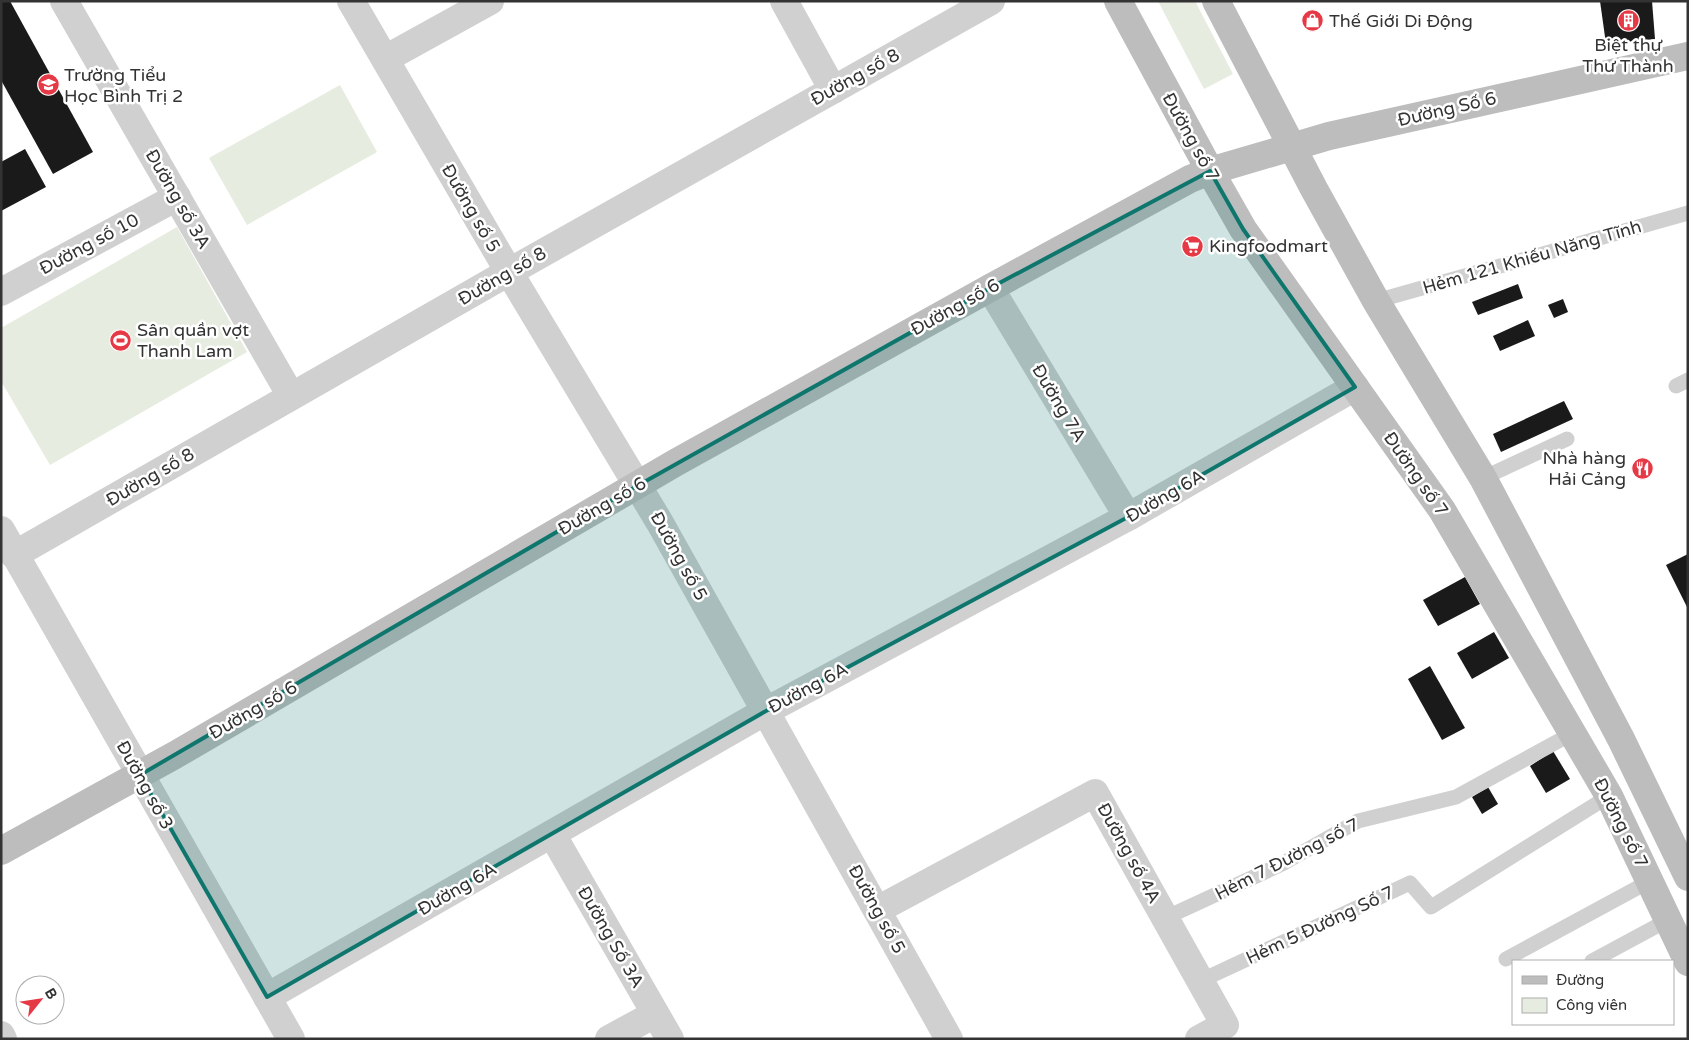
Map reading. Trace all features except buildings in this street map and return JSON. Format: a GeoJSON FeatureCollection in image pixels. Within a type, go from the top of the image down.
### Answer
{"type":"FeatureCollection","features":[{"type":"Feature","properties":{"kind":"main road","name":"Đường số 7"},"geometry":{"type":"LineString","coordinates":[[1118,1],[1243,229],[1442,510],[1609,796],[1688,962]]}},
{"type":"Feature","properties":{"kind":"main road","name":"Đường số 7"},"geometry":{"type":"LineString","coordinates":[[1216,1],[1376,301],[1483,478],[1620,739],[1688,877]]}},
{"type":"Feature","properties":{"kind":"main road","name":"Đường Số 6"},"geometry":{"type":"LineString","coordinates":[[1210,171],[1329,136],[1688,56]]}},
{"type":"Feature","properties":{"kind":"main road","name":"Đường số 6"},"geometry":{"type":"LineString","coordinates":[[1,851],[140,775],[638,485],[990,288],[1169,190],[1210,171]]}},
{"type":"Feature","properties":{"kind":"street","name":"Đường số 3A"},"geometry":{"type":"LineString","coordinates":[[64,1],[291,396]]}},
{"type":"Feature","properties":{"kind":"street","name":"Đường số 5"},"geometry":{"type":"LineString","coordinates":[[351,1],[509,272],[638,485],[949,1039]]}},
{"type":"Feature","properties":{"kind":"street"},"geometry":{"type":"LineString","coordinates":[[385,59],[490,1]]}},
{"type":"Feature","properties":{"kind":"street"},"geometry":{"type":"LineString","coordinates":[[784,1],[832,90]]}},
{"type":"Feature","properties":{"kind":"street","name":"Đường số 8"},"geometry":{"type":"LineString","coordinates":[[14,554],[509,272],[991,1]]}},
{"type":"Feature","properties":{"kind":"street","name":"Đường số 10"},"geometry":{"type":"LineString","coordinates":[[1,292],[177,197]]}},
{"type":"Feature","properties":{"kind":"street","name":"Đường 7A"},"geometry":{"type":"LineString","coordinates":[[990,288],[1128,517]]}},
{"type":"Feature","properties":{"kind":"street","name":"Đường 6A"},"geometry":{"type":"LineString","coordinates":[[266,997],[766,711],[1128,517],[1354,387]]}},
{"type":"Feature","properties":{"kind":"street","name":"Đường số 3"},"geometry":{"type":"LineString","coordinates":[[1,530],[291,1039]]}},
{"type":"Feature","properties":{"kind":"street","name":"Đường số 4A"},"geometry":{"type":"LineString","coordinates":[[878,910],[1095,793],[1225,1025],[1199,1039]]}},
{"type":"Feature","properties":{"kind":"street","name":"Đường Số 3A"},"geometry":{"type":"LineString","coordinates":[[552,834],[670,1039]]}},
{"type":"Feature","properties":{"kind":"street"},"geometry":{"type":"LineString","coordinates":[[610,1039],[656,1014]]}},
{"type":"Feature","properties":{"kind":"street"},"geometry":{"type":"LineString","coordinates":[[1,1035],[3,1039]]}},
{"type":"Feature","properties":{"kind":"lane","name":"Hẻm 121 Khiếu Năng Tĩnh"},"geometry":{"type":"LineString","coordinates":[[1376,301],[1688,213]]}},
{"type":"Feature","properties":{"kind":"lane"},"geometry":{"type":"LineString","coordinates":[[1483,478],[1567,439]]}},
{"type":"Feature","properties":{"kind":"lane","name":"Hẻm 7 Đường số 7"},"geometry":{"type":"LineString","coordinates":[[1165,918],[1282,864],[1358,821],[1456,797],[1573,733]]}},
{"type":"Feature","properties":{"kind":"lane","name":"Hẻm 5 Đường Số 7"},"geometry":{"type":"LineString","coordinates":[[1200,982],[1410,883],[1431,907],[1609,796]]}},
{"type":"Feature","properties":{"kind":"lane"},"geometry":{"type":"LineString","coordinates":[[1506,958],[1650,880]]}},
{"type":"Feature","properties":{"kind":"lane"},"geometry":{"type":"LineString","coordinates":[[1594,960],[1668,920]]}},
{"type":"Feature","properties":{"kind":"highlighted area"},"geometry":{"type":"Polygon","coordinates":[[[1210,171],[1243,229],[1355,387],[1128,517],[766,711],[267,997],[140,775],[596,509],[990,288],[1210,171]]]}},
{"type":"Feature","properties":{"kind":"green space"},"geometry":{"type":"Polygon","coordinates":[[[1158,1],[1195,1],[1233,74],[1204,89],[1158,1]]]}},
{"type":"Feature","properties":{"kind":"green space"},"geometry":{"type":"Polygon","coordinates":[[[340,85],[377,152],[247,225],[209,158],[340,85]]]}},
{"type":"Feature","properties":{"kind":"green space","name":"Sân quần vợt Thanh Lam"},"geometry":{"type":"Polygon","coordinates":[[[177,227],[247,352],[50,465],[1,381],[1,328],[177,227]]]}},
{"type":"Feature","properties":{"kind":"place","name":"Biệt thự Thư Thành"},"geometry":{"type":"Point","coordinates":[1628,20]}},
{"type":"Feature","properties":{"kind":"place","name":"Thế Giới Di Động"},"geometry":{"type":"Point","coordinates":[1313,21]}},
{"type":"Feature","properties":{"kind":"place","name":"Trường Tiểu Học Bình Trị 2"},"geometry":{"type":"Point","coordinates":[48,85]}},
{"type":"Feature","properties":{"kind":"place","name":"Kingfoodmart"},"geometry":{"type":"Point","coordinates":[1193,246]}},
{"type":"Feature","properties":{"kind":"place","name":"Sân quần vợt Thanh Lam"},"geometry":{"type":"Point","coordinates":[121,340]}},
{"type":"Feature","properties":{"kind":"place","name":"Nhà hàng Hải Cảng"},"geometry":{"type":"Point","coordinates":[1642,468]}}]}
